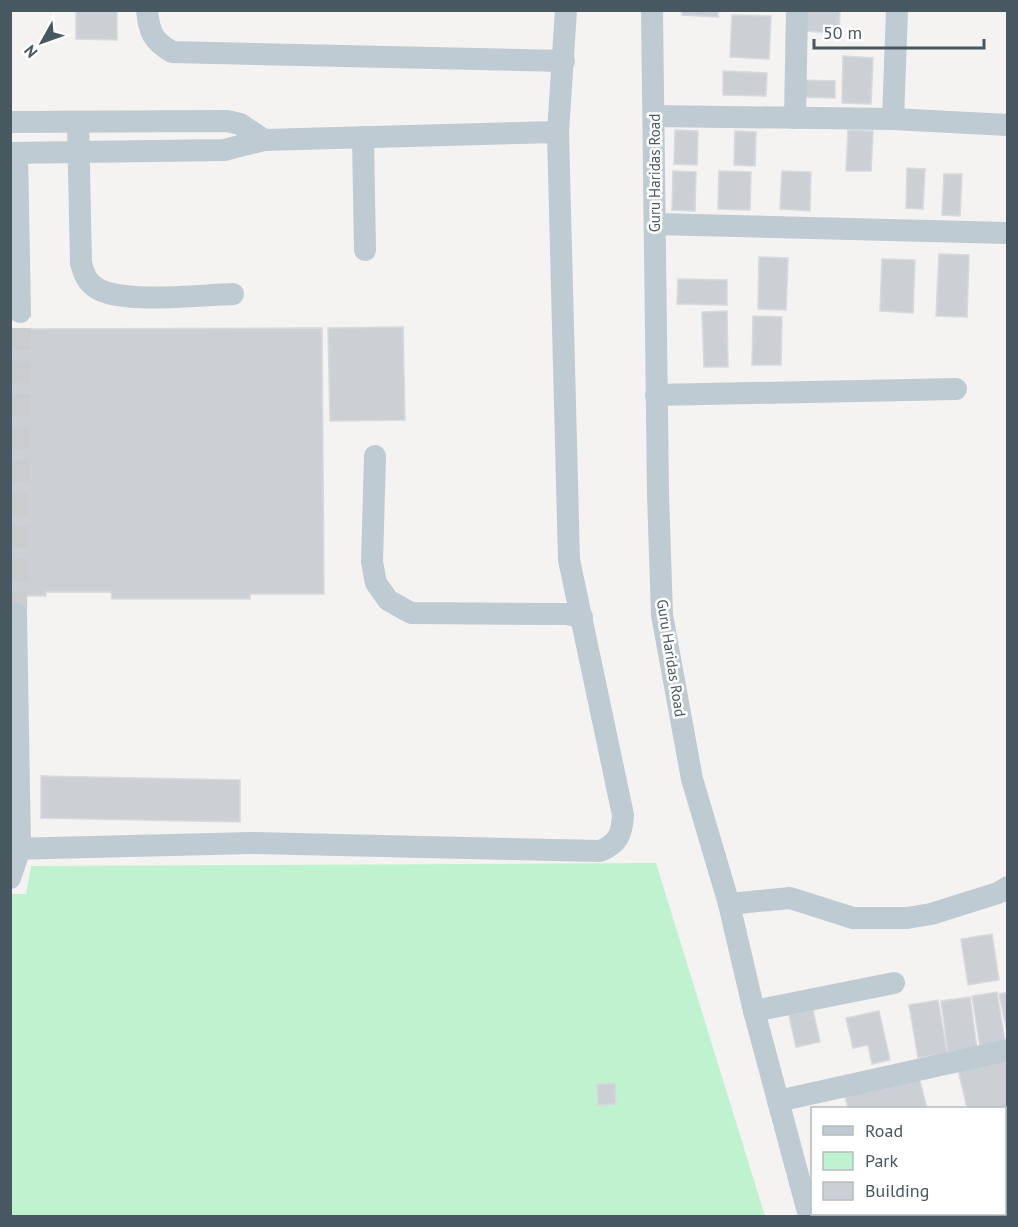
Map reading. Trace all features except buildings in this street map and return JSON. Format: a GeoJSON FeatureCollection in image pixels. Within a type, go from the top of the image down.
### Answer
{"type":"FeatureCollection","features":[{"type":"Feature","properties":{"kind":"street"},"geometry":{"type":"LineString","coordinates":[[147,10],[149,31],[158,44],[172,52],[564,61]]}},
{"type":"Feature","properties":{"kind":"street"},"geometry":{"type":"LineString","coordinates":[[15,849],[252,843],[600,851],[613,846],[622,832],[623,815],[582,617],[573,588],[569,560],[558,132],[566,10]]}},
{"type":"Feature","properties":{"kind":"street","name":"Guru Haridas Road"},"geometry":{"type":"LineString","coordinates":[[652,10],[656,395],[662,615],[692,779],[729,904],[754,1011],[809,1216]]}},
{"type":"Feature","properties":{"kind":"street"},"geometry":{"type":"LineString","coordinates":[[795,118],[797,10]]}},
{"type":"Feature","properties":{"kind":"street"},"geometry":{"type":"LineString","coordinates":[[893,119],[897,10]]}},
{"type":"Feature","properties":{"kind":"street"},"geometry":{"type":"LineString","coordinates":[[654,116],[893,119],[1008,125]]}},
{"type":"Feature","properties":{"kind":"street"},"geometry":{"type":"LineString","coordinates":[[10,122],[227,121],[240,124],[264,140]]}},
{"type":"Feature","properties":{"kind":"street"},"geometry":{"type":"LineString","coordinates":[[78,123],[81,262],[86,278],[98,289],[122,297],[233,294]]}},
{"type":"Feature","properties":{"kind":"street"},"geometry":{"type":"LineString","coordinates":[[20,312],[14,153],[224,150],[264,140],[558,132]]}},
{"type":"Feature","properties":{"kind":"street"},"geometry":{"type":"LineString","coordinates":[[363,137],[365,250]]}},
{"type":"Feature","properties":{"kind":"street"},"geometry":{"type":"LineString","coordinates":[[655,224],[1008,233]]}},
{"type":"Feature","properties":{"kind":"street"},"geometry":{"type":"LineString","coordinates":[[656,395],[956,389]]}},
{"type":"Feature","properties":{"kind":"street"},"geometry":{"type":"LineString","coordinates":[[375,456],[372,562],[376,583],[388,600],[411,613],[566,614],[582,617]]}},
{"type":"Feature","properties":{"kind":"street"},"geometry":{"type":"LineString","coordinates":[[10,878],[15,849],[16,614]]}},
{"type":"Feature","properties":{"kind":"street"},"geometry":{"type":"LineString","coordinates":[[729,904],[790,898],[853,918],[907,918],[931,914],[998,893],[1008,887]]}},
{"type":"Feature","properties":{"kind":"street"},"geometry":{"type":"LineString","coordinates":[[754,1011],[894,983]]}},
{"type":"Feature","properties":{"kind":"street"},"geometry":{"type":"LineString","coordinates":[[778,1101],[1008,1050]]}},
{"type":"Feature","properties":{"kind":"green space"},"geometry":{"type":"Polygon","coordinates":[[[656,863],[765,1216],[11,1216],[11,894],[26,894],[31,866],[656,863]]]}},
{"type":"Feature","properties":{"kind":"tunnel"},"geometry":{"type":"LineString","coordinates":[[16,614],[20,312]]}}]}
